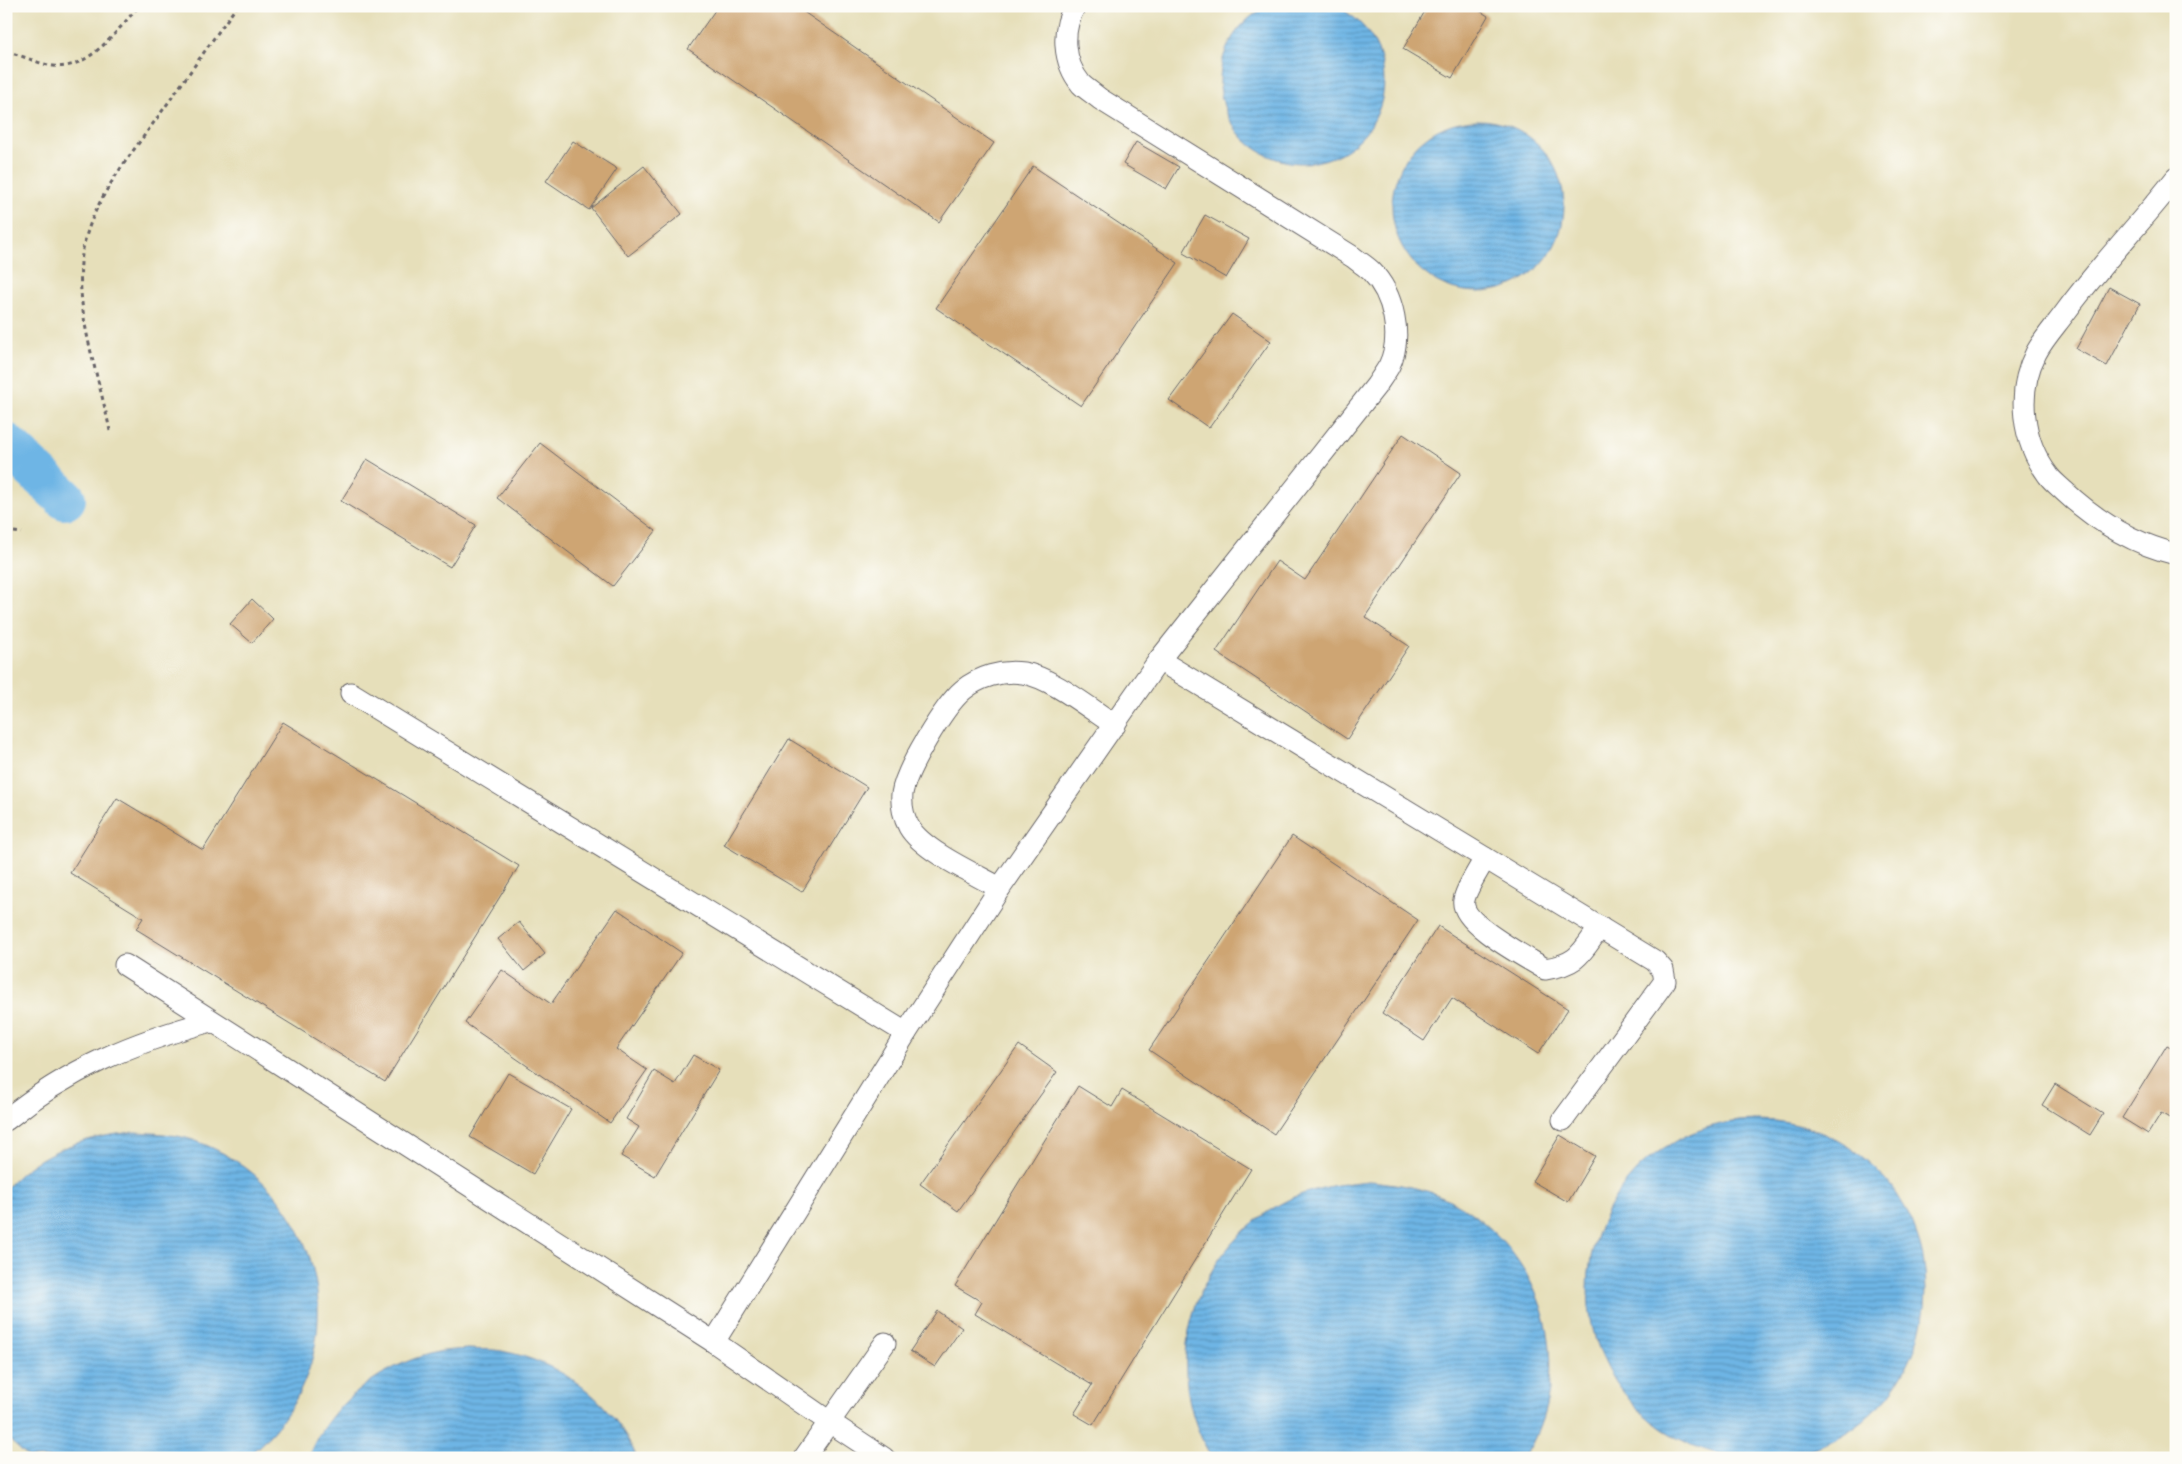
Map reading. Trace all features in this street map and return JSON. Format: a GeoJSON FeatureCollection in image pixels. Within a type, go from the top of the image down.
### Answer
{"type":"FeatureCollection","features":[{"type":"Feature","properties":{"kind":"lane"},"geometry":{"type":"LineString","coordinates":[[714,1342],[906,1032],[1000,888],[1159,660],[1376,386],[1389,365],[1395,341],[1394,316],[1386,292],[1372,272],[1353,257],[1108,104],[1081,84],[1069,63],[1065,40],[1069,16],[1075,6]]}},
{"type":"Feature","properties":{"kind":"lane"},"geometry":{"type":"LineString","coordinates":[[2176,178],[2092,277],[2036,353],[2025,385],[2024,417],[2032,448],[2048,476],[2072,498],[2100,520],[2132,538],[2176,554]]}},
{"type":"Feature","properties":{"kind":"lane"},"geometry":{"type":"LineString","coordinates":[[1159,660],[1600,927],[1655,961],[1663,970],[1665,980],[1563,1120]]}},
{"type":"Feature","properties":{"kind":"lane"},"geometry":{"type":"LineString","coordinates":[[1000,888],[919,840],[909,827],[903,812],[902,796],[905,780],[947,707],[962,691],[980,679],[1001,673],[1023,673],[1044,679],[1115,725]]}},
{"type":"Feature","properties":{"kind":"lane"},"geometry":{"type":"LineString","coordinates":[[351,693],[906,1032]]}},
{"type":"Feature","properties":{"kind":"lane"},"geometry":{"type":"LineString","coordinates":[[1485,858],[1463,901],[1465,911],[1476,925],[1545,969],[1563,966],[1576,959],[1600,927]]}},
{"type":"Feature","properties":{"kind":"lane"},"geometry":{"type":"LineString","coordinates":[[125,965],[714,1342],[884,1458]]}},
{"type":"Feature","properties":{"kind":"lane"},"geometry":{"type":"LineString","coordinates":[[6,1120],[24,1105],[67,1076],[113,1053],[162,1035],[211,1021]]}},
{"type":"Feature","properties":{"kind":"lane"},"geometry":{"type":"LineString","coordinates":[[804,1458],[828,1421],[885,1343]]}},
{"type":"Feature","properties":{"kind":"path"},"geometry":{"type":"LineString","coordinates":[[6,52],[22,55],[55,66],[75,65],[106,41],[139,6]]}},
{"type":"Feature","properties":{"kind":"path"},"geometry":{"type":"LineString","coordinates":[[110,430],[82,306],[81,262],[88,232],[99,202],[237,6]]}},
{"type":"Feature","properties":{"kind":"path"},"geometry":{"type":"LineString","coordinates":[[6,531],[22,533]]}},
{"type":"Feature","properties":{"kind":"water"},"geometry":{"type":"Polygon","coordinates":[[[1302,-1],[1326,3],[1347,13],[1360,23],[1370,36],[1380,57],[1384,81],[1380,105],[1370,126],[1360,139],[1347,149],[1326,159],[1302,163],[1278,159],[1257,149],[1244,139],[1234,126],[1224,105],[1220,81],[1224,57],[1234,36],[1244,23],[1257,13],[1278,3],[1302,-1]]]}},
{"type":"Feature","properties":{"kind":"water"},"geometry":{"type":"Polygon","coordinates":[[[1478,120],[1495,122],[1511,127],[1526,135],[1544,152],[1560,181],[1564,206],[1562,223],[1557,239],[1549,254],[1532,272],[1503,288],[1478,292],[1461,290],[1445,285],[1430,277],[1412,260],[1396,231],[1392,206],[1394,189],[1399,173],[1407,158],[1424,140],[1453,124],[1478,120]]]}},
{"type":"Feature","properties":{"kind":"water"},"geometry":{"type":"Polygon","coordinates":[[[1757,1120],[1790,1124],[1822,1133],[1851,1149],[1876,1170],[1897,1195],[1913,1224],[1922,1256],[1926,1289],[1922,1322],[1913,1354],[1897,1383],[1876,1408],[1851,1429],[1822,1445],[1790,1454],[1757,1458],[1724,1454],[1692,1445],[1663,1429],[1638,1408],[1617,1383],[1601,1354],[1592,1322],[1588,1289],[1592,1256],[1601,1224],[1617,1195],[1638,1170],[1663,1149],[1692,1133],[1724,1124],[1757,1120]]]}},
{"type":"Feature","properties":{"kind":"water"},"geometry":{"type":"Polygon","coordinates":[[[134,1132],[168,1134],[193,1140],[246,1168],[281,1202],[304,1242],[316,1287],[317,1333],[305,1379],[282,1421],[245,1458],[29,1458],[6,1437],[6,1188],[33,1164],[64,1148],[98,1138],[134,1132]]]}},
{"type":"Feature","properties":{"kind":"water"},"geometry":{"type":"Polygon","coordinates":[[[1369,1181],[1420,1189],[1444,1197],[1467,1210],[1495,1233],[1518,1260],[1535,1290],[1546,1323],[1551,1357],[1549,1391],[1540,1425],[1524,1458],[1212,1458],[1196,1425],[1188,1390],[1186,1356],[1191,1322],[1202,1289],[1220,1259],[1243,1232],[1272,1209],[1283,1202],[1319,1189],[1369,1181]]]}},
{"type":"Feature","properties":{"kind":"water"},"geometry":{"type":"Polygon","coordinates":[[[468,1349],[498,1350],[524,1357],[565,1375],[600,1402],[627,1438],[637,1458],[308,1458],[328,1421],[358,1390],[394,1367],[413,1359],[437,1352],[468,1349]]]}},
{"type":"Feature","properties":{"kind":"building"},"geometry":{"type":"Polygon","coordinates":[[[718,6],[795,6],[994,143],[939,222],[688,49],[718,6]]]}},
{"type":"Feature","properties":{"kind":"building"},"geometry":{"type":"Polygon","coordinates":[[[1428,6],[1472,6],[1488,16],[1452,78],[1403,49],[1428,6]]]}},
{"type":"Feature","properties":{"kind":"building"},"geometry":{"type":"Polygon","coordinates":[[[573,141],[617,169],[589,210],[546,181],[573,141]]]}},
{"type":"Feature","properties":{"kind":"building"},"geometry":{"type":"Polygon","coordinates":[[[1136,142],[1179,167],[1166,189],[1123,164],[1136,142]]]}},
{"type":"Feature","properties":{"kind":"building"},"geometry":{"type":"Polygon","coordinates":[[[644,166],[682,214],[628,256],[591,208],[644,166]]]}},
{"type":"Feature","properties":{"kind":"building"},"geometry":{"type":"Polygon","coordinates":[[[1033,166],[1178,263],[1081,406],[936,308],[1033,166]]]}},
{"type":"Feature","properties":{"kind":"building"},"geometry":{"type":"Polygon","coordinates":[[[1205,215],[1249,239],[1226,278],[1183,253],[1205,215]]]}},
{"type":"Feature","properties":{"kind":"building"},"geometry":{"type":"Polygon","coordinates":[[[2109,287],[2140,304],[2107,366],[2076,349],[2109,287]]]}},
{"type":"Feature","properties":{"kind":"building"},"geometry":{"type":"Polygon","coordinates":[[[1232,314],[1271,341],[1209,428],[1169,400],[1232,314]]]}},
{"type":"Feature","properties":{"kind":"building"},"geometry":{"type":"Polygon","coordinates":[[[1403,434],[1461,473],[1365,617],[1409,646],[1347,739],[1216,652],[1277,561],[1305,580],[1403,434]]]}},
{"type":"Feature","properties":{"kind":"building"},"geometry":{"type":"Polygon","coordinates":[[[540,443],[656,531],[613,586],[497,498],[540,443]]]}},
{"type":"Feature","properties":{"kind":"building"},"geometry":{"type":"Polygon","coordinates":[[[367,459],[476,525],[450,567],[341,501],[367,459]]]}},
{"type":"Feature","properties":{"kind":"building"},"geometry":{"type":"Polygon","coordinates":[[[252,599],[273,619],[252,643],[230,624],[252,599]]]}},
{"type":"Feature","properties":{"kind":"building"},"geometry":{"type":"Polygon","coordinates":[[[283,722],[519,866],[385,1082],[136,929],[143,918],[70,873],[117,798],[203,850],[283,722]]]}},
{"type":"Feature","properties":{"kind":"building"},"geometry":{"type":"Polygon","coordinates":[[[789,739],[867,787],[802,892],[724,845],[789,739]]]}},
{"type":"Feature","properties":{"kind":"building"},"geometry":{"type":"Polygon","coordinates":[[[1292,836],[1418,920],[1274,1134],[1149,1050],[1292,836]]]}},
{"type":"Feature","properties":{"kind":"building"},"geometry":{"type":"Polygon","coordinates":[[[617,909],[682,953],[616,1049],[647,1070],[610,1123],[465,1023],[502,970],[551,1004],[617,909]]]}},
{"type":"Feature","properties":{"kind":"building"},"geometry":{"type":"Polygon","coordinates":[[[519,922],[545,954],[524,971],[498,939],[519,922]]]}},
{"type":"Feature","properties":{"kind":"building"},"geometry":{"type":"Polygon","coordinates":[[[1438,926],[1568,1009],[1538,1054],[1452,998],[1424,1041],[1382,1013],[1438,926]]]}},
{"type":"Feature","properties":{"kind":"building"},"geometry":{"type":"Polygon","coordinates":[[[1019,1045],[1057,1072],[958,1211],[920,1184],[1019,1045]]]}},
{"type":"Feature","properties":{"kind":"building"},"geometry":{"type":"Polygon","coordinates":[[[2167,1045],[2176,1050],[2176,1112],[2171,1119],[2161,1113],[2148,1134],[2122,1118],[2167,1045]]]}},
{"type":"Feature","properties":{"kind":"building"},"geometry":{"type":"Polygon","coordinates":[[[693,1055],[719,1070],[655,1176],[621,1156],[639,1127],[626,1119],[654,1071],[675,1084],[693,1055]]]}},
{"type":"Feature","properties":{"kind":"building"},"geometry":{"type":"Polygon","coordinates":[[[508,1073],[571,1109],[533,1174],[470,1137],[508,1073]]]}},
{"type":"Feature","properties":{"kind":"building"},"geometry":{"type":"Polygon","coordinates":[[[2055,1084],[2103,1114],[2090,1135],[2042,1105],[2055,1084]]]}},
{"type":"Feature","properties":{"kind":"building"},"geometry":{"type":"Polygon","coordinates":[[[1078,1086],[1112,1107],[1122,1090],[1251,1169],[1093,1425],[1074,1414],[1092,1385],[975,1314],[982,1302],[955,1286],[1078,1086]]]}},
{"type":"Feature","properties":{"kind":"building"},"geometry":{"type":"Polygon","coordinates":[[[1560,1135],[1595,1156],[1568,1202],[1532,1181],[1560,1135]]]}},
{"type":"Feature","properties":{"kind":"building"},"geometry":{"type":"Polygon","coordinates":[[[937,1311],[962,1328],[935,1367],[910,1351],[937,1311]]]}},
{"type":"Feature","properties":{"kind":"waterway"},"geometry":{"type":"LineString","coordinates":[[6,444],[65,499]]}}]}
